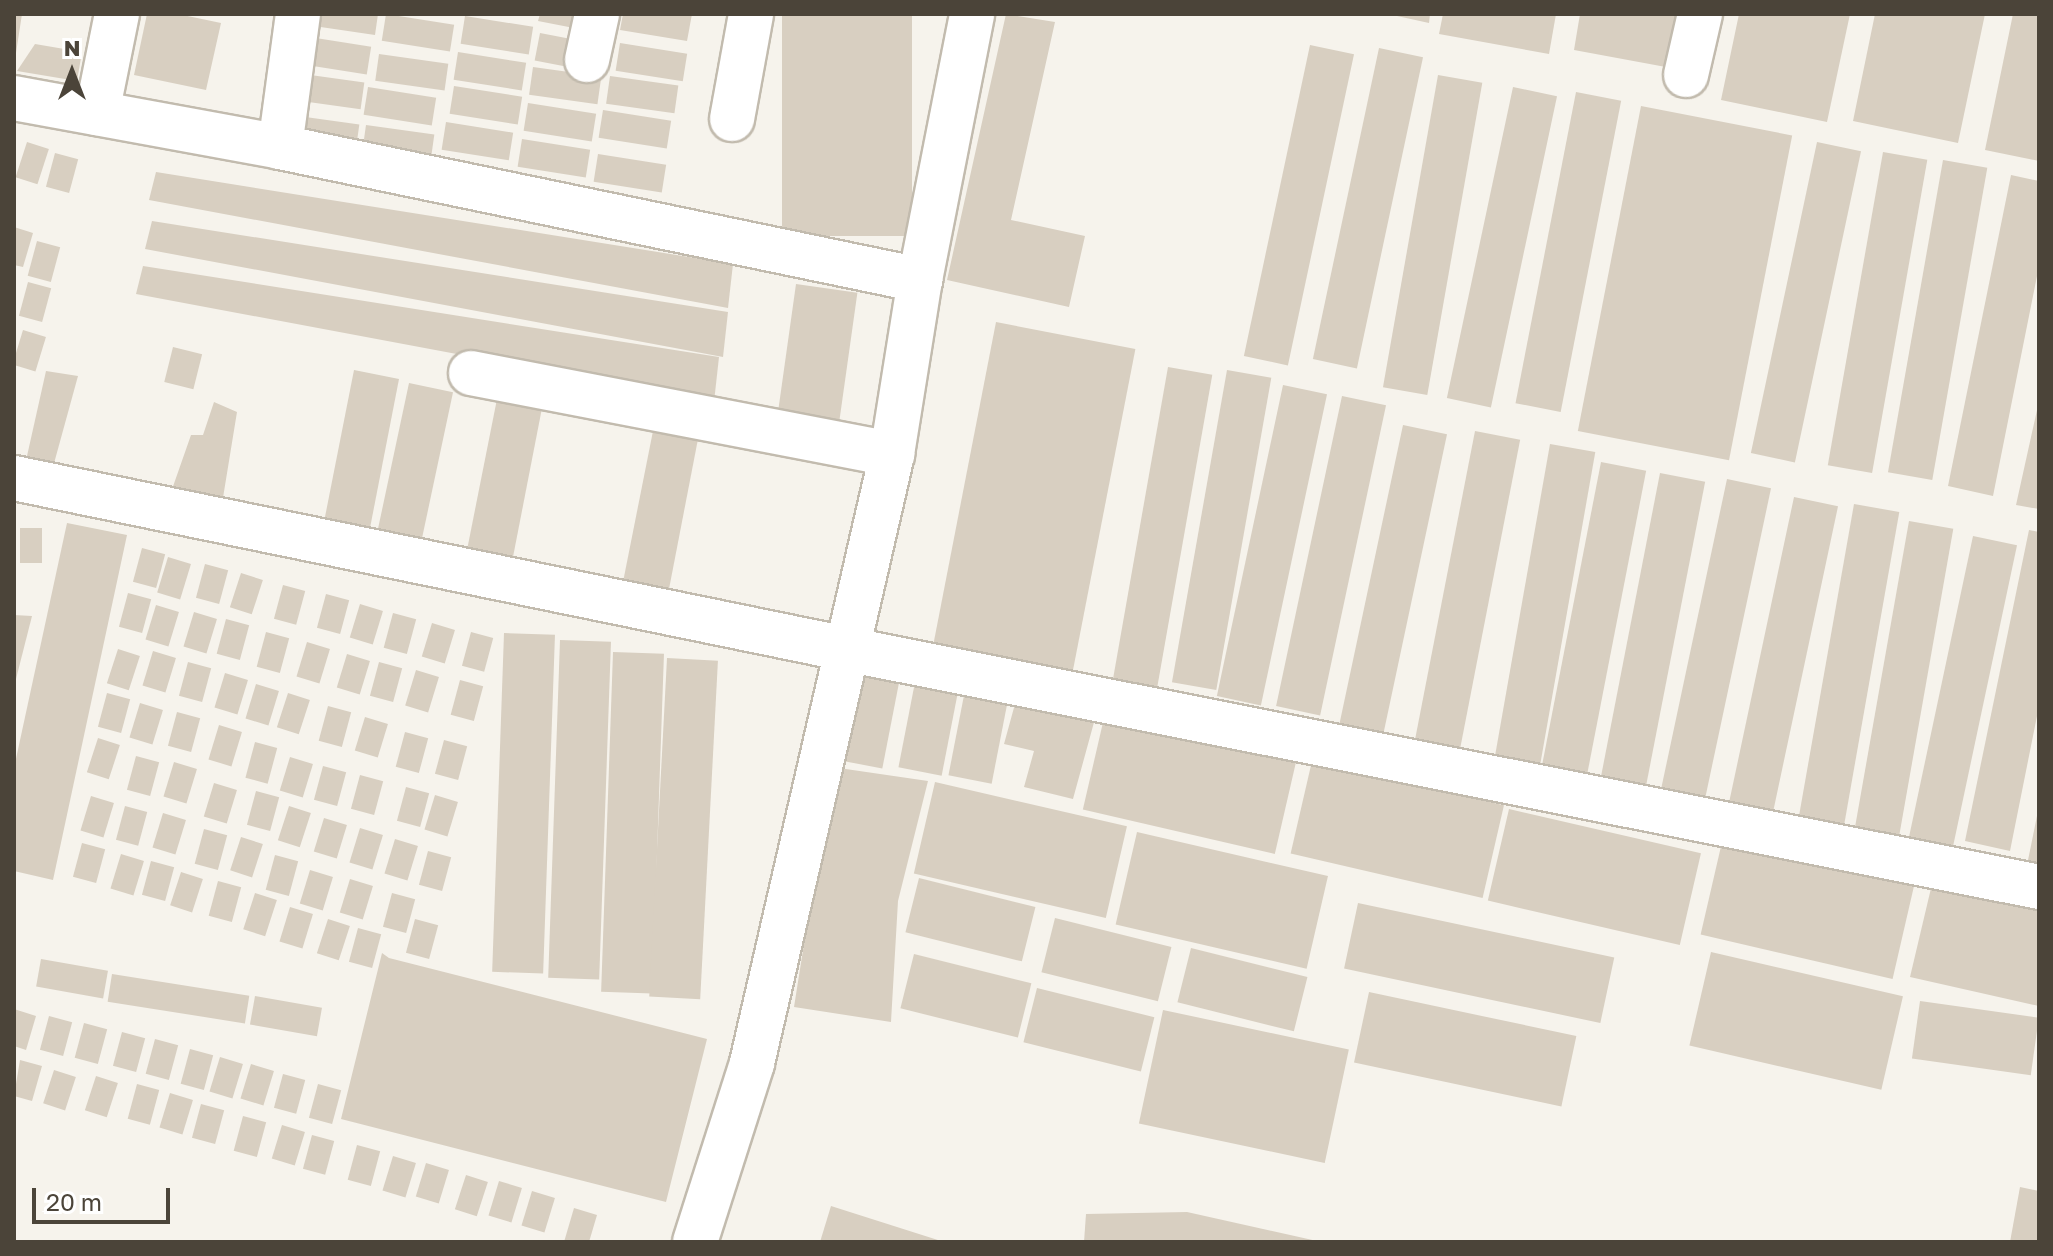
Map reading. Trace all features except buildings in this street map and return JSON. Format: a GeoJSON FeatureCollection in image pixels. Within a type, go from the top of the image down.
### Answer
{"type":"FeatureCollection","features":[{"type":"Feature","properties":{"kind":"street"},"geometry":{"type":"LineString","coordinates":[[97,113],[117,14]]}},
{"type":"Feature","properties":{"kind":"street"},"geometry":{"type":"LineString","coordinates":[[280,147],[298,14]]}},
{"type":"Feature","properties":{"kind":"street"},"geometry":{"type":"LineString","coordinates":[[587,60],[597,14]]}},
{"type":"Feature","properties":{"kind":"street"},"geometry":{"type":"LineString","coordinates":[[732,119],[751,14]]}},
{"type":"Feature","properties":{"kind":"street"},"geometry":{"type":"LineString","coordinates":[[695,1242],[752,1063],[892,454],[920,280],[972,14]]}},
{"type":"Feature","properties":{"kind":"street"},"geometry":{"type":"LineString","coordinates":[[1686,75],[1700,14]]}},
{"type":"Feature","properties":{"kind":"street"},"geometry":{"type":"LineString","coordinates":[[14,98],[280,147],[920,280]]}},
{"type":"Feature","properties":{"kind":"street"},"geometry":{"type":"LineString","coordinates":[[471,373],[892,454]]}},
{"type":"Feature","properties":{"kind":"street"},"geometry":{"type":"LineString","coordinates":[[14,478],[846,649],[2039,887]]}}]}
